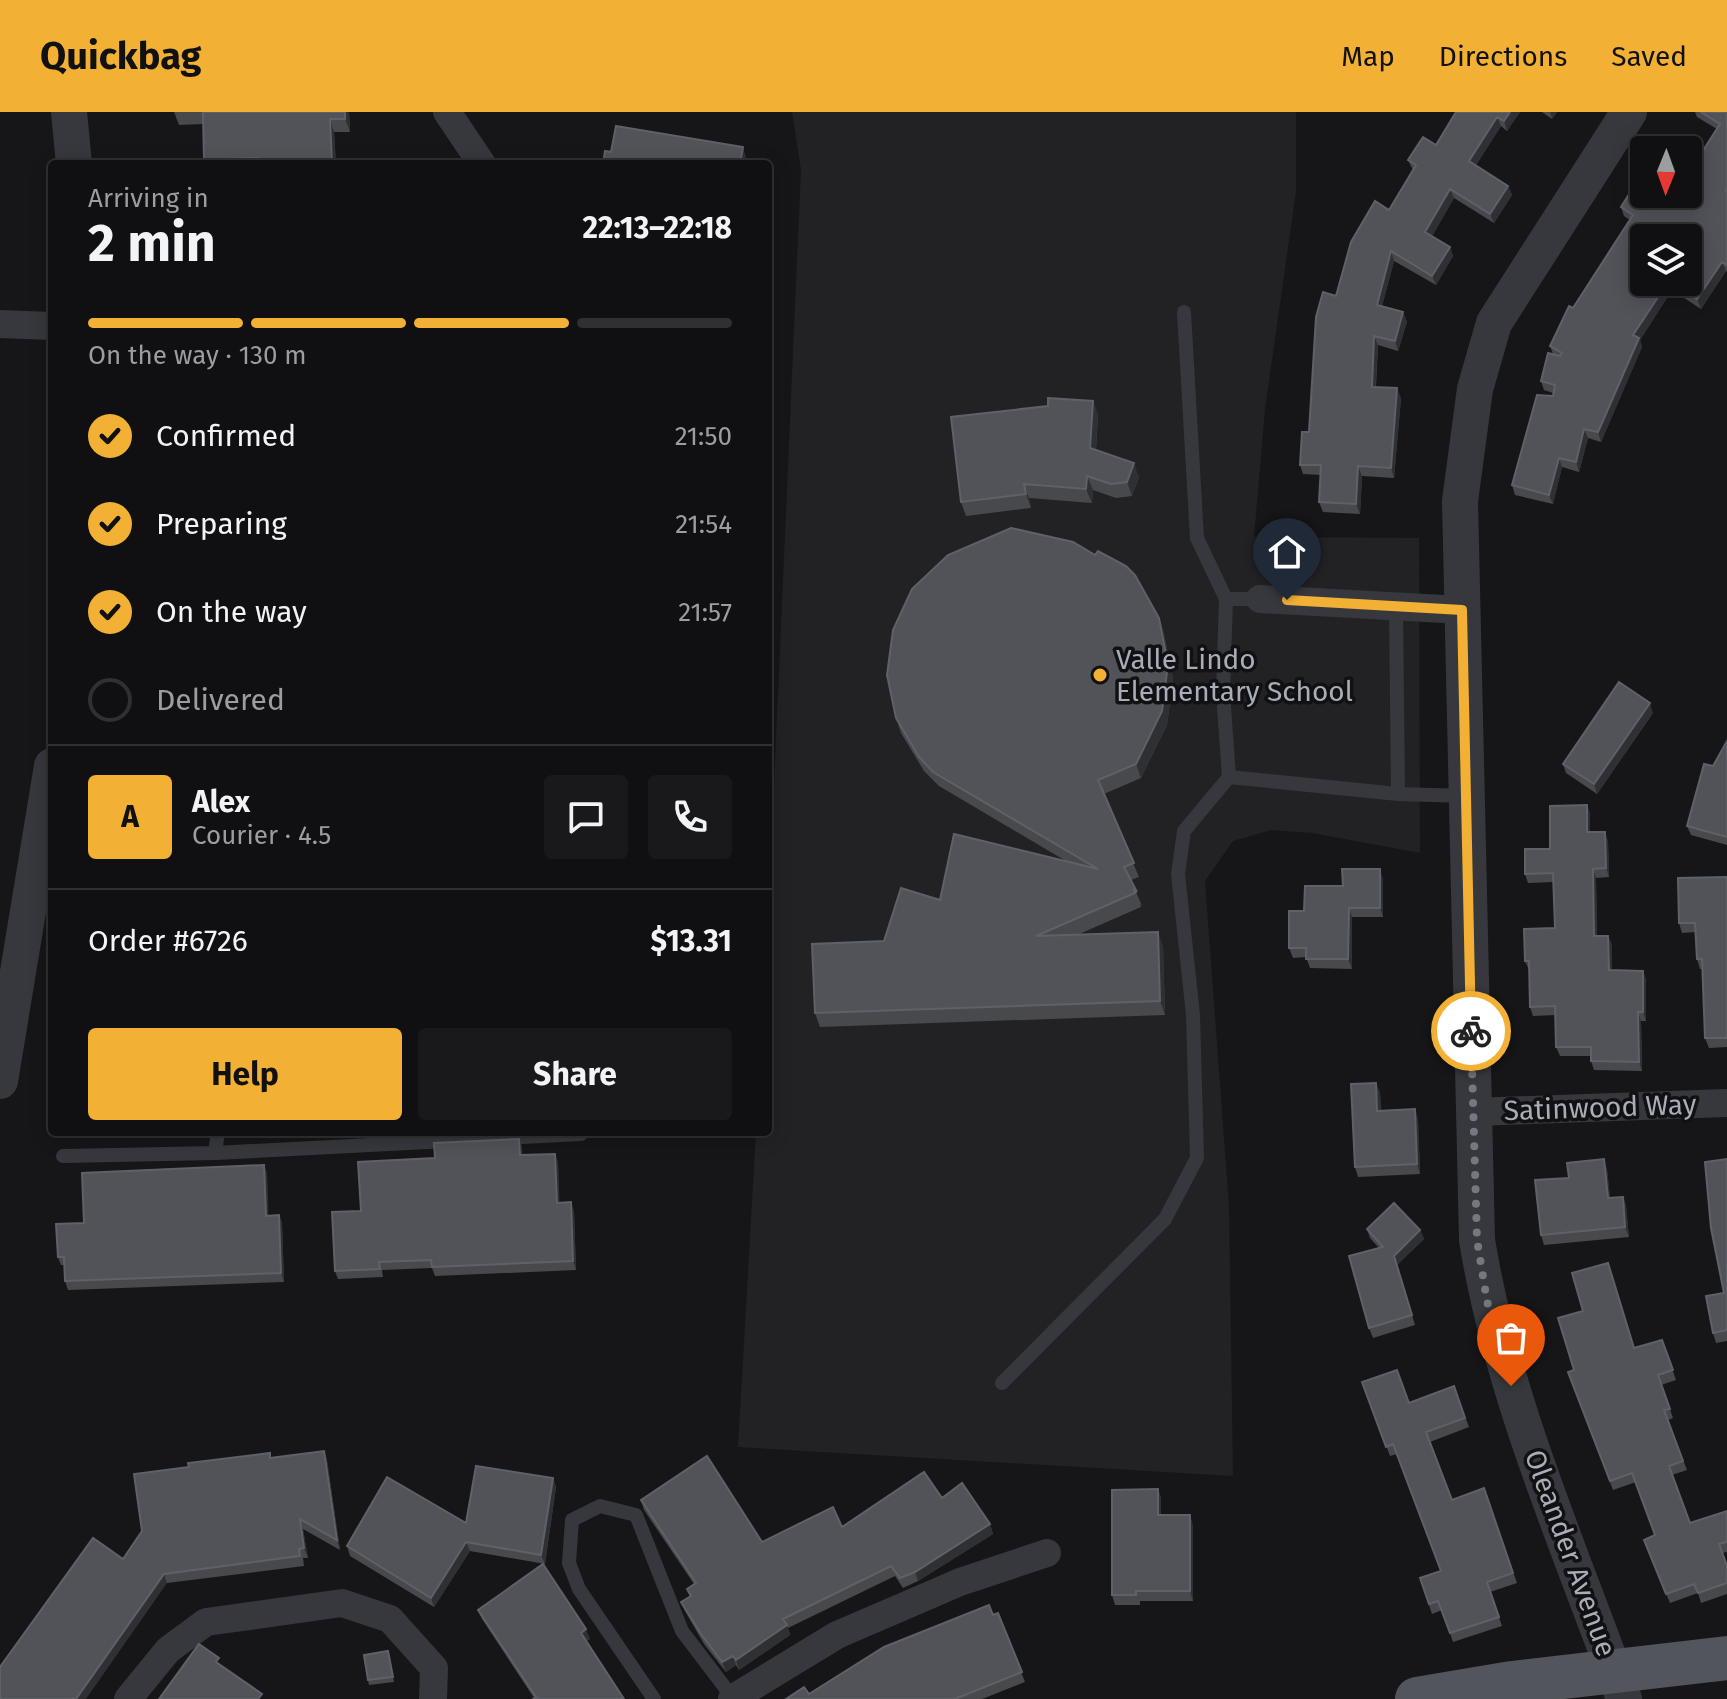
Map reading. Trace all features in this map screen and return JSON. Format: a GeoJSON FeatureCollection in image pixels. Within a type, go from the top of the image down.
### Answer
{"type":"FeatureCollection","features":[{"type":"Feature","properties":{"kind":"main road"},"geometry":{"type":"LineString","coordinates":[[1417,1699],[1512,1683],[1619,1686],[1727,1658]]}},
{"type":"Feature","properties":{"kind":"street"},"geometry":{"type":"LineString","coordinates":[[69,112],[74,160]]}},
{"type":"Feature","properties":{"kind":"street"},"geometry":{"type":"LineString","coordinates":[[447,112],[479,160]]}},
{"type":"Feature","properties":{"kind":"street","name":"Oleander Avenue"},"geometry":{"type":"LineString","coordinates":[[1619,1686],[1536,1461],[1487,1301],[1477,1240],[1460,501],[1475,389],[1494,323],[1629,112]]}},
{"type":"Feature","properties":{"kind":"street"},"geometry":{"type":"LineString","coordinates":[[0,324],[48,326]]}},
{"type":"Feature","properties":{"kind":"street"},"geometry":{"type":"LineString","coordinates":[[1260,599],[1462,610]]}},
{"type":"Feature","properties":{"kind":"street"},"geometry":{"type":"LineString","coordinates":[[0,1081],[45,862],[48,821]]}},
{"type":"Feature","properties":{"kind":"street","name":"Satinwood Way"},"geometry":{"type":"LineString","coordinates":[[1473,1112],[1727,1103]]}},
{"type":"Feature","properties":{"kind":"street"},"geometry":{"type":"LineString","coordinates":[[732,1699],[837,1635],[960,1582],[1047,1553]]}},
{"type":"Feature","properties":{"kind":"street"},"geometry":{"type":"LineString","coordinates":[[128,1699],[168,1650],[206,1622],[342,1603],[390,1619],[434,1668],[433,1699]]}},
{"type":"Feature","properties":{"kind":"lane"},"geometry":{"type":"LineString","coordinates":[[1002,1383],[1165,1219],[1197,1158],[1193,1015],[1178,874],[1184,831],[1229,777],[1223,693],[1226,599],[1197,538],[1184,312]]}},
{"type":"Feature","properties":{"kind":"lane"},"geometry":{"type":"LineString","coordinates":[[1226,599],[1260,599]]}},
{"type":"Feature","properties":{"kind":"lane"},"geometry":{"type":"LineString","coordinates":[[1396,606],[1398,794]]}},
{"type":"Feature","properties":{"kind":"lane"},"geometry":{"type":"LineString","coordinates":[[1229,777],[1398,794],[1466,796]]}},
{"type":"Feature","properties":{"kind":"lane"},"geometry":{"type":"LineString","coordinates":[[215,1153],[217,1136]]}},
{"type":"Feature","properties":{"kind":"lane"},"geometry":{"type":"LineString","coordinates":[[63,1156],[215,1153],[542,1136]]}},
{"type":"Feature","properties":{"kind":"lane"},"geometry":{"type":"LineString","coordinates":[[654,1699],[579,1589],[569,1563],[572,1520],[600,1506],[636,1515],[682,1631],[732,1699]]}},
{"type":"Feature","properties":{"kind":"shaded area","name":"Valle Lindo Elementary School"},"geometry":{"type":"Polygon","coordinates":[[[792,112],[1296,112],[1296,192],[1265,409],[1254,537],[1419,538],[1420,853],[1312,833],[1271,830],[1233,841],[1205,881],[1229,1206],[1233,1476],[738,1447],[756,1136],[772,1136],[772,830],[801,170],[792,112]]]}},
{"type":"Feature","properties":{"kind":"building"},"geometry":{"type":"Polygon","coordinates":[[[203,112],[345,112],[345,119],[330,119],[332,160],[204,160],[203,112]]]}},
{"type":"Feature","properties":{"kind":"building"},"geometry":{"type":"Polygon","coordinates":[[[1456,112],[1510,112],[1504,121],[1497,117],[1469,161],[1508,186],[1490,214],[1450,189],[1425,232],[1450,247],[1432,276],[1391,251],[1377,305],[1403,312],[1395,341],[1374,336],[1372,387],[1397,388],[1391,468],[1358,466],[1356,504],[1319,502],[1321,465],[1300,465],[1302,432],[1309,432],[1316,317],[1323,292],[1336,296],[1351,242],[1375,201],[1389,210],[1416,165],[1408,160],[1423,137],[1436,145],[1456,112]]]}},
{"type":"Feature","properties":{"kind":"building"},"geometry":{"type":"Polygon","coordinates":[[[1701,112],[1727,112],[1727,265],[1722,262],[1702,292],[1702,224],[1630,224],[1630,296],[1659,296],[1633,335],[1639,338],[1598,432],[1584,429],[1576,462],[1559,458],[1549,495],[1512,485],[1537,395],[1553,396],[1555,385],[1541,381],[1548,353],[1560,356],[1562,353],[1550,346],[1569,306],[1573,308],[1633,215],[1621,207],[1630,193],[1630,208],[1702,208],[1702,152],[1720,124],[1701,112]]]}},
{"type":"Feature","properties":{"kind":"building"},"geometry":{"type":"Polygon","coordinates":[[[616,126],[743,147],[741,160],[604,160],[605,151],[611,152],[616,126]]]}},
{"type":"Feature","properties":{"kind":"building"},"geometry":{"type":"Polygon","coordinates":[[[1048,398],[1093,401],[1090,448],[1134,463],[1127,482],[1111,484],[1087,476],[1086,489],[1024,484],[1026,494],[961,502],[951,417],[1048,406],[1048,398]]]}},
{"type":"Feature","properties":{"kind":"building"},"geometry":{"type":"Polygon","coordinates":[[[1011,528],[1073,542],[1095,555],[1098,551],[1126,566],[1135,575],[1159,618],[1168,664],[1162,711],[1136,764],[1098,780],[1134,863],[1124,867],[1137,892],[1134,890],[1135,893],[1036,936],[1158,932],[1160,1001],[815,1013],[812,944],[884,941],[901,888],[940,900],[954,834],[1098,869],[933,772],[919,757],[896,718],[887,675],[893,630],[912,589],[948,555],[1011,528]]]}},
{"type":"Feature","properties":{"kind":"building"},"geometry":{"type":"Polygon","coordinates":[[[1619,682],[1650,703],[1594,784],[1563,764],[1619,682]]]}},
{"type":"Feature","properties":{"kind":"building"},"geometry":{"type":"Polygon","coordinates":[[[1727,741],[1727,837],[1687,826],[1704,764],[1713,766],[1727,741]]]}},
{"type":"Feature","properties":{"kind":"building"},"geometry":{"type":"Polygon","coordinates":[[[1587,805],[1587,832],[1605,832],[1606,868],[1593,869],[1594,936],[1608,936],[1609,970],[1643,971],[1643,1012],[1638,1012],[1639,1062],[1591,1061],[1591,1047],[1556,1047],[1555,1006],[1530,1007],[1529,961],[1525,961],[1524,929],[1555,928],[1553,873],[1525,874],[1525,849],[1550,849],[1550,806],[1587,805]]]}},
{"type":"Feature","properties":{"kind":"building"},"geometry":{"type":"Polygon","coordinates":[[[1342,869],[1380,869],[1380,908],[1349,908],[1348,959],[1306,959],[1306,948],[1289,948],[1289,911],[1304,911],[1305,886],[1343,886],[1342,869]]]}},
{"type":"Feature","properties":{"kind":"building"},"geometry":{"type":"Polygon","coordinates":[[[1727,877],[1727,1038],[1705,1038],[1702,959],[1697,959],[1695,923],[1679,923],[1678,878],[1727,877]]]}},
{"type":"Feature","properties":{"kind":"building"},"geometry":{"type":"Polygon","coordinates":[[[1376,1083],[1377,1111],[1415,1109],[1417,1164],[1355,1167],[1351,1084],[1376,1083]]]}},
{"type":"Feature","properties":{"kind":"building"},"geometry":{"type":"Polygon","coordinates":[[[519,1139],[520,1155],[555,1154],[557,1203],[571,1202],[573,1261],[432,1267],[431,1260],[379,1262],[380,1269],[335,1271],[332,1212],[361,1211],[358,1162],[435,1158],[434,1143],[519,1139]]]}},
{"type":"Feature","properties":{"kind":"building"},"geometry":{"type":"Polygon","coordinates":[[[1604,1159],[1608,1198],[1623,1197],[1625,1227],[1541,1235],[1535,1180],[1569,1178],[1567,1163],[1604,1159]]]}},
{"type":"Feature","properties":{"kind":"building"},"geometry":{"type":"Polygon","coordinates":[[[1727,1159],[1727,1330],[1713,1333],[1706,1296],[1724,1293],[1711,1228],[1705,1162],[1727,1159]]]}},
{"type":"Feature","properties":{"kind":"building"},"geometry":{"type":"Polygon","coordinates":[[[264,1165],[266,1216],[279,1215],[281,1273],[65,1281],[64,1257],[58,1257],[56,1224],[84,1223],[82,1173],[264,1165]]]}},
{"type":"Feature","properties":{"kind":"building"},"geometry":{"type":"Polygon","coordinates":[[[1394,1203],[1420,1230],[1394,1256],[1412,1315],[1369,1328],[1349,1256],[1383,1247],[1367,1229],[1394,1203]]]}},
{"type":"Feature","properties":{"kind":"building"},"geometry":{"type":"Polygon","coordinates":[[[1608,1263],[1634,1348],[1662,1340],[1673,1370],[1658,1375],[1670,1409],[1664,1410],[1683,1461],[1669,1466],[1690,1523],[1727,1511],[1727,1542],[1719,1544],[1727,1566],[1727,1583],[1698,1593],[1694,1584],[1666,1594],[1644,1540],[1655,1535],[1632,1473],[1610,1481],[1568,1372],[1574,1370],[1558,1318],[1583,1311],[1572,1273],[1608,1263]]]}},
{"type":"Feature","properties":{"kind":"building"},"geometry":{"type":"Polygon","coordinates":[[[1397,1370],[1409,1403],[1454,1386],[1465,1418],[1426,1432],[1452,1500],[1484,1488],[1513,1573],[1487,1582],[1499,1617],[1450,1633],[1438,1601],[1429,1604],[1420,1578],[1441,1571],[1393,1444],[1386,1447],[1362,1382],[1397,1370]]]}},
{"type":"Feature","properties":{"kind":"building"},"geometry":{"type":"Polygon","coordinates":[[[324,1451],[337,1540],[300,1519],[304,1548],[299,1549],[300,1556],[164,1574],[76,1699],[0,1699],[0,1667],[93,1538],[123,1559],[142,1531],[134,1474],[189,1467],[188,1463],[270,1453],[270,1458],[324,1451]]]}},
{"type":"Feature","properties":{"kind":"building"},"geometry":{"type":"Polygon","coordinates":[[[707,1456],[762,1542],[833,1507],[842,1527],[924,1472],[942,1498],[962,1483],[990,1524],[915,1572],[900,1578],[891,1566],[783,1619],[787,1625],[736,1660],[733,1656],[722,1662],[681,1602],[691,1596],[687,1589],[696,1583],[641,1500],[707,1456]]]}},
{"type":"Feature","properties":{"kind":"building"},"geometry":{"type":"Polygon","coordinates":[[[476,1466],[553,1478],[541,1555],[466,1542],[431,1598],[347,1546],[387,1477],[466,1523],[476,1466]]]}},
{"type":"Feature","properties":{"kind":"building"},"geometry":{"type":"Polygon","coordinates":[[[1158,1489],[1158,1515],[1190,1515],[1190,1591],[1136,1591],[1136,1595],[1112,1595],[1112,1490],[1158,1489]]]}},
{"type":"Feature","properties":{"kind":"building"},"geometry":{"type":"Polygon","coordinates":[[[543,1564],[586,1629],[581,1633],[624,1699],[533,1699],[536,1697],[478,1610],[543,1564]]]}},
{"type":"Feature","properties":{"kind":"building"},"geometry":{"type":"Polygon","coordinates":[[[989,1605],[993,1615],[998,1613],[1022,1672],[955,1699],[786,1699],[804,1687],[809,1694],[884,1647],[989,1605]]]}},
{"type":"Feature","properties":{"kind":"building"},"geometry":{"type":"Polygon","coordinates":[[[199,1644],[219,1658],[216,1662],[262,1694],[258,1699],[159,1699],[199,1644]]]}},
{"type":"Feature","properties":{"kind":"building"},"geometry":{"type":"Polygon","coordinates":[[[388,1651],[393,1677],[368,1680],[364,1655],[388,1651]]]}},
{"type":"Feature","properties":{"kind":"way so far"},"geometry":{"type":"LineString","coordinates":[[1471,1031],[1477,1240],[1487,1301],[1511,1386]]}},
{"type":"Feature","properties":{"kind":"place","name":"Valle Lindo Elementary School"},"geometry":{"type":"Point","coordinates":[1100,675]}},
{"type":"Feature","properties":{"kind":"route"},"geometry":{"type":"LineString","coordinates":[[1287,600],[1462,610],[1471,1031]]}}]}
